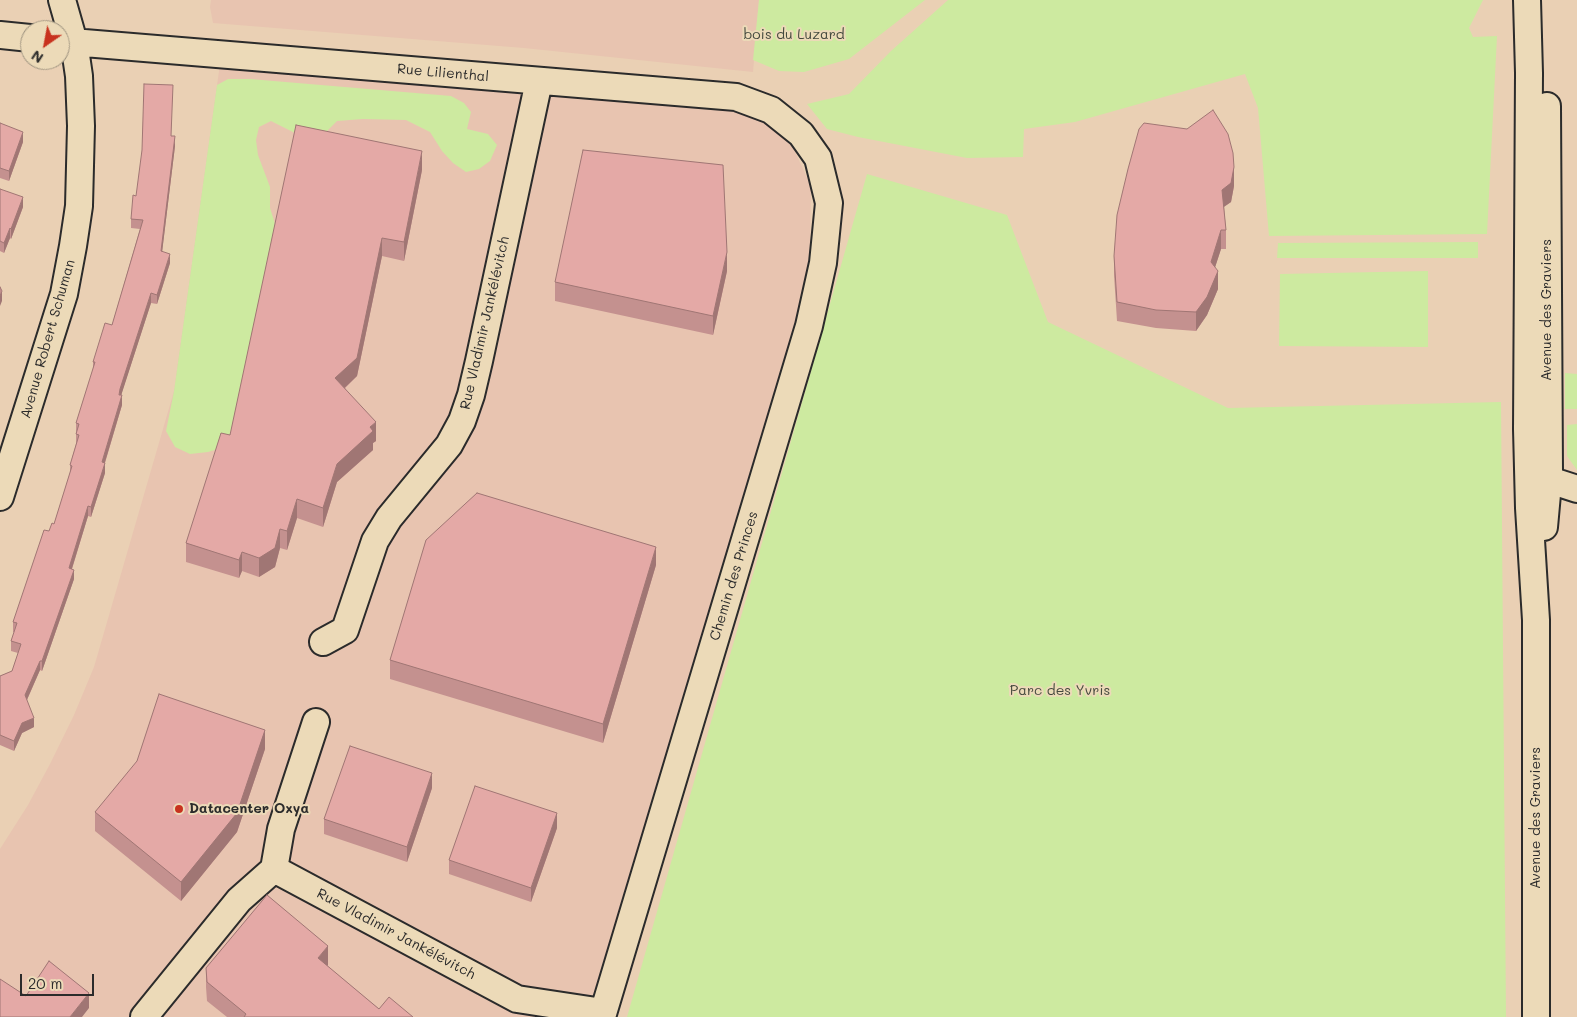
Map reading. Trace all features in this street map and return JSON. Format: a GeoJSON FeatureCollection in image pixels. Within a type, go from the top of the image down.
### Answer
{"type":"FeatureCollection","features":[{"type":"Feature","properties":{"kind":"street","name":"Avenue Robert Schuman"},"geometry":{"type":"LineString","coordinates":[[62,0],[64,20]]}},
{"type":"Feature","properties":{"kind":"street","name":"Avenue des Graviers"},"geometry":{"type":"LineString","coordinates":[[1527,0],[1529,73],[1527,378],[1538,476]]}},
{"type":"Feature","properties":{"kind":"street","name":"Avenue des Graviers"},"geometry":{"type":"LineString","coordinates":[[1536,1017],[1536,620],[1545,0]]}},
{"type":"Feature","properties":{"kind":"street"},"geometry":{"type":"LineString","coordinates":[[0,35],[20,37]]}},
{"type":"Feature","properties":{"kind":"street","name":"Rue Lilienthal"},"geometry":{"type":"LineString","coordinates":[[70,41],[736,97],[771,110],[801,134]]}},
{"type":"Feature","properties":{"kind":"street","name":"Avenue Robert Schuman"},"geometry":{"type":"LineString","coordinates":[[0,497],[64,294],[74,246],[79,206],[81,144],[79,76],[70,50]]}},
{"type":"Feature","properties":{"kind":"street","name":"Rue Vladimir Jankélévitch"},"geometry":{"type":"LineString","coordinates":[[323,642],[345,630],[374,541],[389,518],[449,445],[462,421],[471,394],[539,81]]}},
{"type":"Feature","properties":{"kind":"street","name":"Chemin des Princes"},"geometry":{"type":"LineString","coordinates":[[603,1014],[809,326],[823,263],[829,204],[818,158],[801,134]]}},
{"type":"Feature","properties":{"kind":"street"},"geometry":{"type":"LineString","coordinates":[[1538,476],[1577,489]]}},
{"type":"Feature","properties":{"kind":"street"},"geometry":{"type":"LineString","coordinates":[[144,1017],[239,900],[274,868],[281,829],[316,722]]}},
{"type":"Feature","properties":{"kind":"street","name":"Rue Vladimir Jankélévitch"},"geometry":{"type":"LineString","coordinates":[[274,868],[524,1008],[603,1014]]}},
{"type":"Feature","properties":{"kind":"shaded area"},"geometry":{"type":"Polygon","coordinates":[[[211,0],[759,0],[753,72],[524,48],[213,23],[210,7],[211,0]]]}},
{"type":"Feature","properties":{"kind":"shaded area"},"geometry":{"type":"Polygon","coordinates":[[[220,64],[731,107],[771,120],[790,141],[811,187],[809,326],[603,1012],[551,1017],[0,1017],[0,849],[28,805],[50,764],[74,715],[94,667],[174,391],[220,64]]]}},
{"type":"Feature","properties":{"kind":"green space","name":"bois du Luzard"},"geometry":{"type":"Polygon","coordinates":[[[759,0],[925,0],[849,59],[804,72],[779,71],[753,60],[759,0]]]}},
{"type":"Feature","properties":{"kind":"green space"},"geometry":{"type":"Polygon","coordinates":[[[948,0],[1483,0],[1469,28],[1473,37],[1497,36],[1487,234],[1269,236],[1258,108],[1245,74],[1075,122],[1024,129],[1023,157],[967,158],[858,137],[827,129],[807,104],[849,94],[891,51],[948,0]]]}},
{"type":"Feature","properties":{"kind":"green space"},"geometry":{"type":"Polygon","coordinates":[[[228,79],[250,79],[451,96],[464,103],[471,112],[467,129],[488,134],[497,145],[490,161],[479,169],[466,172],[453,163],[442,151],[430,132],[406,120],[363,119],[337,121],[316,138],[299,135],[271,121],[259,127],[256,140],[258,155],[270,187],[270,208],[277,230],[232,445],[208,452],[190,454],[175,447],[166,431],[174,391],[217,85],[228,79]]]}},
{"type":"Feature","properties":{"kind":"green space","name":"Parc des Yvris"},"geometry":{"type":"Polygon","coordinates":[[[867,174],[1007,215],[1048,322],[1228,408],[1501,402],[1506,1017],[627,1017],[867,174]]]}},
{"type":"Feature","properties":{"kind":"green space"},"geometry":{"type":"Polygon","coordinates":[[[1478,242],[1478,258],[1277,258],[1278,243],[1478,242]]]}},
{"type":"Feature","properties":{"kind":"green space"},"geometry":{"type":"Polygon","coordinates":[[[1428,271],[1428,347],[1279,346],[1280,274],[1428,271]]]}},
{"type":"Feature","properties":{"kind":"green space"},"geometry":{"type":"Polygon","coordinates":[[[1565,373],[1577,374],[1577,409],[1565,409],[1565,373]]]}},
{"type":"Feature","properties":{"kind":"green space"},"geometry":{"type":"Polygon","coordinates":[[[1577,424],[1577,470],[1567,456],[1567,425],[1577,424]]]}},
{"type":"Feature","properties":{"kind":"building"},"geometry":{"type":"Polygon","coordinates":[[[144,84],[173,85],[171,136],[175,136],[161,251],[170,254],[157,295],[151,293],[120,389],[119,395],[122,395],[102,462],[105,463],[91,507],[88,506],[69,568],[74,570],[42,661],[40,661],[25,695],[34,718],[22,723],[14,741],[0,735],[0,676],[12,671],[21,644],[11,641],[17,623],[13,622],[44,530],[49,531],[52,523],[54,524],[72,466],[70,465],[79,435],[76,434],[79,424],[76,423],[95,362],[93,362],[105,323],[112,325],[143,220],[131,219],[133,195],[136,196],[142,150],[144,84]]]}},
{"type":"Feature","properties":{"kind":"building"},"geometry":{"type":"Polygon","coordinates":[[[1213,110],[1228,134],[1233,153],[1234,167],[1231,183],[1222,190],[1226,230],[1221,230],[1211,262],[1218,271],[1207,297],[1196,312],[1156,310],[1117,302],[1114,256],[1117,215],[1139,129],[1144,123],[1187,129],[1213,110]]]}},
{"type":"Feature","properties":{"kind":"building"},"geometry":{"type":"Polygon","coordinates":[[[0,123],[23,132],[9,171],[0,168],[0,123]]]}},
{"type":"Feature","properties":{"kind":"building"},"geometry":{"type":"Polygon","coordinates":[[[296,125],[422,151],[404,242],[382,238],[357,358],[335,378],[376,422],[370,427],[373,431],[337,464],[323,508],[297,499],[287,531],[280,529],[275,548],[259,558],[242,552],[239,560],[186,543],[221,433],[230,435],[296,125]]]}},
{"type":"Feature","properties":{"kind":"building"},"geometry":{"type":"Polygon","coordinates":[[[583,150],[723,165],[727,252],[713,316],[555,282],[583,150]]]}},
{"type":"Feature","properties":{"kind":"building"},"geometry":{"type":"Polygon","coordinates":[[[0,189],[23,197],[4,243],[0,241],[0,189]]]}},
{"type":"Feature","properties":{"kind":"building"},"geometry":{"type":"Polygon","coordinates":[[[477,493],[656,547],[603,724],[390,660],[426,540],[477,493]]]}},
{"type":"Feature","properties":{"kind":"building","name":"Datacenter Oxya"},"geometry":{"type":"Polygon","coordinates":[[[159,694],[265,730],[237,813],[181,882],[95,812],[137,761],[159,694]]]}},
{"type":"Feature","properties":{"kind":"building"},"geometry":{"type":"Polygon","coordinates":[[[350,746],[432,773],[407,847],[324,819],[350,746]]]}},
{"type":"Feature","properties":{"kind":"building"},"geometry":{"type":"Polygon","coordinates":[[[475,786],[557,813],[531,888],[449,860],[475,786]]]}},
{"type":"Feature","properties":{"kind":"building"},"geometry":{"type":"Polygon","coordinates":[[[267,895],[328,946],[318,958],[379,1009],[389,997],[413,1017],[244,1017],[246,1014],[207,982],[206,968],[267,895]]]}},
{"type":"Feature","properties":{"kind":"building"},"geometry":{"type":"Polygon","coordinates":[[[49,961],[89,993],[70,1017],[0,1017],[0,979],[26,996],[49,961]]]}},
{"type":"Feature","properties":{"kind":"place","name":"Datacenter Oxya"},"geometry":{"type":"Point","coordinates":[179,809]}}]}
